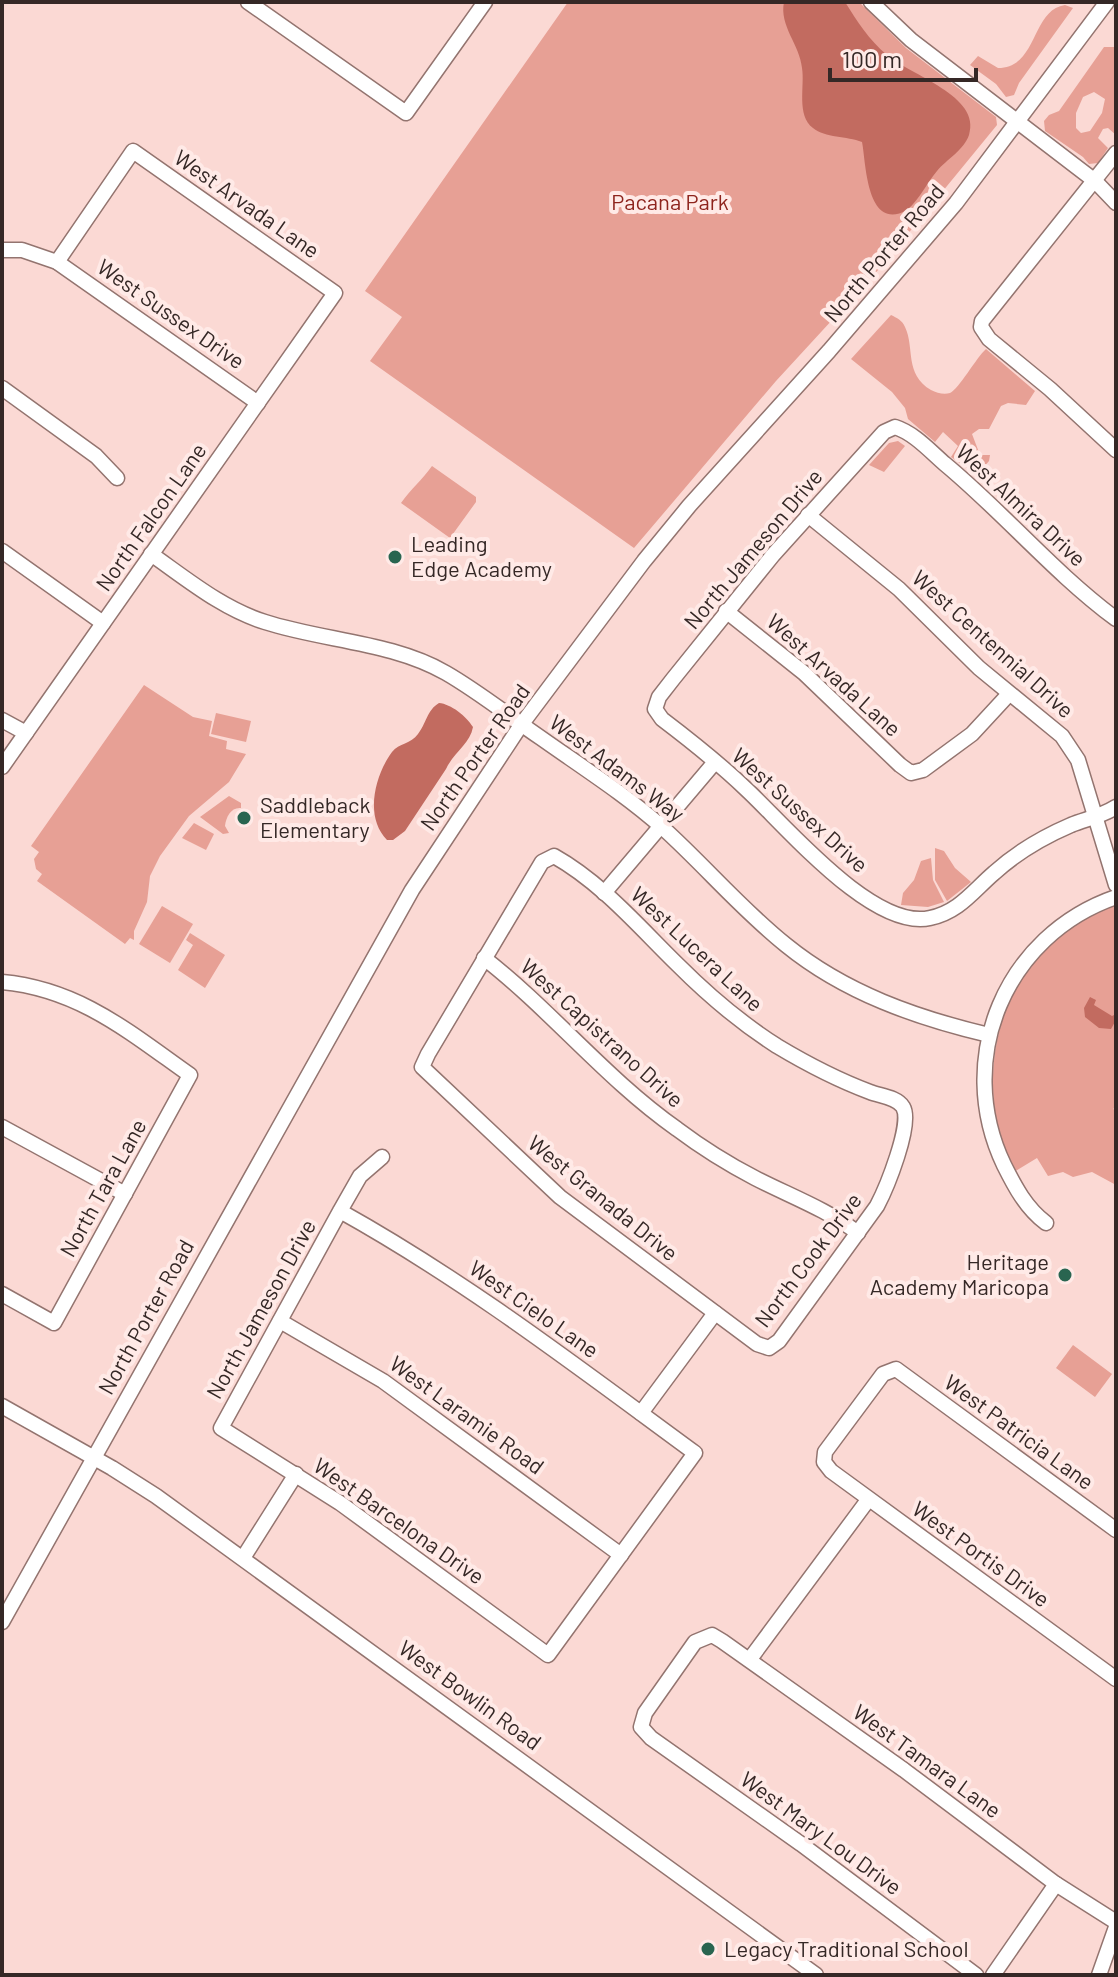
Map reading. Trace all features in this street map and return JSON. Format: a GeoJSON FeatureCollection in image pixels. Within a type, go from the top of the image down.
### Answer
{"type":"FeatureCollection","features":[{"type":"Feature","properties":{"kind":"street"},"geometry":{"type":"LineString","coordinates":[[248,2],[406,113],[485,2]]}},
{"type":"Feature","properties":{"kind":"street"},"geometry":{"type":"LineString","coordinates":[[871,2],[911,40],[1095,181],[1116,203]]}},
{"type":"Feature","properties":{"kind":"street","name":"North Porter Road"},"geometry":{"type":"LineString","coordinates":[[2,1622],[412,890],[521,725],[689,506],[901,268],[1019,123],[1107,2]]}},
{"type":"Feature","properties":{"kind":"street","name":"West Arvada Lane"},"geometry":{"type":"LineString","coordinates":[[57,262],[133,151],[335,293]]}},
{"type":"Feature","properties":{"kind":"street"},"geometry":{"type":"LineString","coordinates":[[1116,153],[982,321],[981,327],[989,339],[1050,389],[1116,450]]}},
{"type":"Feature","properties":{"kind":"street","name":"West Sussex Drive"},"geometry":{"type":"LineString","coordinates":[[2,250],[22,250],[57,262],[258,403]]}},
{"type":"Feature","properties":{"kind":"street","name":"North Falcon Lane"},"geometry":{"type":"LineString","coordinates":[[2,767],[335,293]]}},
{"type":"Feature","properties":{"kind":"street"},"geometry":{"type":"LineString","coordinates":[[2,388],[96,456],[117,478]]}},
{"type":"Feature","properties":{"kind":"street","name":"North Jameson Drive"},"geometry":{"type":"LineString","coordinates":[[655,709],[659,697],[726,611],[884,432],[895,427]]}},
{"type":"Feature","properties":{"kind":"street","name":"West Almira Drive"},"geometry":{"type":"LineString","coordinates":[[895,427],[908,433],[966,481],[1082,592],[1116,619]]}},
{"type":"Feature","properties":{"kind":"street","name":"West Centennial Drive"},"geometry":{"type":"LineString","coordinates":[[808,515],[899,589],[1009,694],[1062,736],[1078,760],[1116,885]]}},
{"type":"Feature","properties":{"kind":"street"},"geometry":{"type":"LineString","coordinates":[[2,551],[103,623]]}},
{"type":"Feature","properties":{"kind":"street","name":"West Adams Way"},"geometry":{"type":"LineString","coordinates":[[151,554],[213,598],[251,618],[434,666],[660,826],[757,921],[823,971],[898,1009],[941,1024],[989,1035]]}},
{"type":"Feature","properties":{"kind":"street","name":"West Arvada Lane"},"geometry":{"type":"LineString","coordinates":[[726,611],[804,673],[911,773],[923,770],[981,727],[1009,694]]}},
{"type":"Feature","properties":{"kind":"street","name":"West Sussex Drive"},"geometry":{"type":"LineString","coordinates":[[655,709],[662,719],[772,813],[815,858],[850,887],[881,907],[907,918],[929,919],[965,902],[993,873],[1023,850],[1056,831],[1095,817]]}},
{"type":"Feature","properties":{"kind":"street"},"geometry":{"type":"LineString","coordinates":[[2,720],[26,733]]}},
{"type":"Feature","properties":{"kind":"street"},"geometry":{"type":"LineString","coordinates":[[604,893],[715,762]]}},
{"type":"Feature","properties":{"kind":"street"},"geometry":{"type":"LineString","coordinates":[[1095,817],[1116,807]]}},
{"type":"Feature","properties":{"kind":"street","name":"West Lucera Lane"},"geometry":{"type":"LineString","coordinates":[[484,958],[542,862],[554,856],[604,893],[703,989],[753,1030],[831,1076],[893,1099],[903,1107]]}},
{"type":"Feature","properties":{"kind":"street"},"geometry":{"type":"LineString","coordinates":[[1046,1223],[1021,1197],[999,1155],[985,1093],[989,1035],[1012,979],[1041,942],[1078,913],[1116,897]]}},
{"type":"Feature","properties":{"kind":"street","name":"West Granada Drive"},"geometry":{"type":"LineString","coordinates":[[484,958],[422,1067],[560,1197],[757,1344],[769,1348]]}},
{"type":"Feature","properties":{"kind":"street","name":"West Capistrano Drive"},"geometry":{"type":"LineString","coordinates":[[484,958],[550,1014],[608,1072],[676,1129],[754,1177],[815,1205],[858,1233]]}},
{"type":"Feature","properties":{"kind":"street","name":"North Tara Lane"},"geometry":{"type":"LineString","coordinates":[[2,982],[46,989],[88,1005],[190,1075],[54,1323],[2,1294]]}},
{"type":"Feature","properties":{"kind":"street","name":"North Cook Drive"},"geometry":{"type":"LineString","coordinates":[[769,1348],[779,1341],[877,1206],[901,1142],[905,1116],[903,1107]]}},
{"type":"Feature","properties":{"kind":"street"},"geometry":{"type":"LineString","coordinates":[[2,1127],[125,1194]]}},
{"type":"Feature","properties":{"kind":"street","name":"North Jameson Drive"},"geometry":{"type":"LineString","coordinates":[[221,1428],[360,1176],[382,1157]]}},
{"type":"Feature","properties":{"kind":"street","name":"West Cielo Lane"},"geometry":{"type":"LineString","coordinates":[[340,1211],[407,1248],[484,1298],[695,1453],[621,1555]]}},
{"type":"Feature","properties":{"kind":"street"},"geometry":{"type":"LineString","coordinates":[[641,1413],[715,1313]]}},
{"type":"Feature","properties":{"kind":"street","name":"West Laramie Road"},"geometry":{"type":"LineString","coordinates":[[280,1321],[383,1381],[621,1555]]}},
{"type":"Feature","properties":{"kind":"street","name":"West Patricia Lane"},"geometry":{"type":"LineString","coordinates":[[824,1462],[825,1452],[883,1374],[896,1369],[1116,1530]]}},
{"type":"Feature","properties":{"kind":"street","name":"West Bowlin Road"},"geometry":{"type":"LineString","coordinates":[[2,1406],[156,1496],[816,1975]]}},
{"type":"Feature","properties":{"kind":"street","name":"West Barcelona Drive"},"geometry":{"type":"LineString","coordinates":[[221,1428],[340,1503],[548,1655],[621,1555]]}},
{"type":"Feature","properties":{"kind":"street","name":"West Portis Drive"},"geometry":{"type":"LineString","coordinates":[[824,1462],[868,1500],[1116,1679]]}},
{"type":"Feature","properties":{"kind":"street"},"geometry":{"type":"LineString","coordinates":[[243,1558],[296,1474]]}},
{"type":"Feature","properties":{"kind":"street"},"geometry":{"type":"LineString","coordinates":[[750,1659],[868,1500]]}},
{"type":"Feature","properties":{"kind":"street","name":"West Tamara Lane"},"geometry":{"type":"LineString","coordinates":[[641,1727],[645,1713],[695,1642],[712,1635],[750,1659],[1116,1925]]}},
{"type":"Feature","properties":{"kind":"street","name":"West Mary Lou Drive"},"geometry":{"type":"LineString","coordinates":[[641,1727],[651,1738],[801,1844],[976,1975]]}},
{"type":"Feature","properties":{"kind":"street"},"geometry":{"type":"LineString","coordinates":[[993,1975],[1056,1884]]}},
{"type":"Feature","properties":{"kind":"street"},"geometry":{"type":"LineString","coordinates":[[1099,1975],[1116,1925]]}},
{"type":"Feature","properties":{"kind":"green space","name":"Pacana Park"},"geometry":{"type":"Polygon","coordinates":[[[568,2],[859,2],[906,48],[996,117],[997,125],[879,269],[776,381],[634,548],[370,361],[402,317],[365,291],[568,2]]]}},
{"type":"Feature","properties":{"kind":"green space"},"geometry":{"type":"Polygon","coordinates":[[[1065,5],[1073,8],[1019,83],[1014,95],[1006,97],[996,84],[970,65],[978,56],[998,68],[1021,59],[1046,17],[1054,9],[1065,5]]]}},
{"type":"Feature","properties":{"kind":"green space"},"geometry":{"type":"Polygon","coordinates":[[[1104,47],[1116,47],[1116,135],[1108,128],[1103,129],[1098,138],[1108,148],[1098,163],[1089,164],[1045,131],[1044,121],[1059,111],[1104,47]],[[1094,92],[1083,97],[1076,113],[1076,128],[1081,133],[1090,131],[1102,113],[1105,99],[1094,92]]]}},
{"type":"Feature","properties":{"kind":"green space"},"geometry":{"type":"Polygon","coordinates":[[[891,315],[904,325],[914,369],[923,384],[931,390],[950,393],[986,349],[1035,391],[1026,405],[1008,403],[1001,406],[989,429],[979,429],[972,434],[980,455],[990,455],[989,461],[977,475],[951,457],[958,446],[943,432],[935,442],[908,419],[905,408],[892,392],[851,359],[891,315]]]}},
{"type":"Feature","properties":{"kind":"green space"},"geometry":{"type":"Polygon","coordinates":[[[898,441],[905,446],[884,472],[869,465],[889,443],[898,441]]]}},
{"type":"Feature","properties":{"kind":"green space"},"geometry":{"type":"Polygon","coordinates":[[[432,466],[476,497],[476,502],[450,538],[401,503],[432,466]]]}},
{"type":"Feature","properties":{"kind":"green space"},"geometry":{"type":"Polygon","coordinates":[[[144,685],[193,717],[212,721],[209,736],[227,741],[226,749],[246,754],[229,782],[189,816],[160,856],[150,876],[147,902],[134,931],[134,940],[130,938],[125,944],[37,881],[42,874],[36,869],[34,859],[39,852],[31,846],[144,685]]]}},
{"type":"Feature","properties":{"kind":"green space"},"geometry":{"type":"Polygon","coordinates":[[[216,713],[251,721],[246,742],[211,734],[216,713]]]}},
{"type":"Feature","properties":{"kind":"green space"},"geometry":{"type":"Polygon","coordinates":[[[229,796],[241,803],[241,808],[230,813],[225,826],[229,833],[223,834],[200,817],[229,796]]]}},
{"type":"Feature","properties":{"kind":"green space"},"geometry":{"type":"Polygon","coordinates":[[[194,823],[214,834],[206,850],[182,838],[194,823]]]}},
{"type":"Feature","properties":{"kind":"green space"},"geometry":{"type":"Polygon","coordinates":[[[935,848],[944,851],[955,868],[971,882],[947,901],[935,880],[935,848]]]}},
{"type":"Feature","properties":{"kind":"green space"},"geometry":{"type":"Polygon","coordinates":[[[931,858],[933,880],[944,902],[928,907],[901,905],[903,893],[914,880],[921,861],[931,858]]]}},
{"type":"Feature","properties":{"kind":"green space"},"geometry":{"type":"Polygon","coordinates":[[[1116,904],[1116,1107],[1113,1109],[1116,1110],[1116,1185],[1092,1172],[1073,1177],[1063,1172],[1048,1176],[1037,1158],[1014,1172],[998,1132],[993,1098],[993,1070],[1004,1016],[1028,968],[1046,947],[1072,924],[1116,904]]]}},
{"type":"Feature","properties":{"kind":"green space"},"geometry":{"type":"Polygon","coordinates":[[[162,906],[193,924],[170,963],[139,944],[162,906]]]}},
{"type":"Feature","properties":{"kind":"green space"},"geometry":{"type":"Polygon","coordinates":[[[190,933],[225,955],[205,988],[178,970],[193,945],[186,940],[190,933]]]}},
{"type":"Feature","properties":{"kind":"green space"},"geometry":{"type":"Polygon","coordinates":[[[1073,1345],[1112,1374],[1095,1397],[1056,1368],[1073,1345]]]}},
{"type":"Feature","properties":{"kind":"shaded area"},"geometry":{"type":"Polygon","coordinates":[[[784,2],[845,2],[869,37],[887,55],[942,88],[965,109],[970,121],[967,140],[937,171],[907,210],[893,214],[883,212],[876,204],[867,178],[862,142],[824,134],[808,122],[803,108],[800,60],[784,19],[784,2]]]}},
{"type":"Feature","properties":{"kind":"shaded area"},"geometry":{"type":"Polygon","coordinates":[[[439,703],[462,715],[473,727],[471,733],[405,831],[393,840],[387,840],[380,831],[374,808],[381,772],[392,752],[415,737],[439,703]]]}},
{"type":"Feature","properties":{"kind":"shaded area"},"geometry":{"type":"Polygon","coordinates":[[[1090,997],[1096,1000],[1094,1005],[1112,1016],[1116,1014],[1111,1029],[1099,1028],[1085,1017],[1084,1008],[1090,997]]]}},
{"type":"Feature","properties":{"kind":"place","name":"Leading Edge Academy"},"geometry":{"type":"Point","coordinates":[395,557]}},
{"type":"Feature","properties":{"kind":"place","name":"Saddleback Elementary"},"geometry":{"type":"Point","coordinates":[244,818]}},
{"type":"Feature","properties":{"kind":"place","name":"Heritage Academy Maricopa"},"geometry":{"type":"Point","coordinates":[1065,1275]}},
{"type":"Feature","properties":{"kind":"place","name":"Legacy Traditional School"},"geometry":{"type":"Point","coordinates":[708,1949]}}]}
